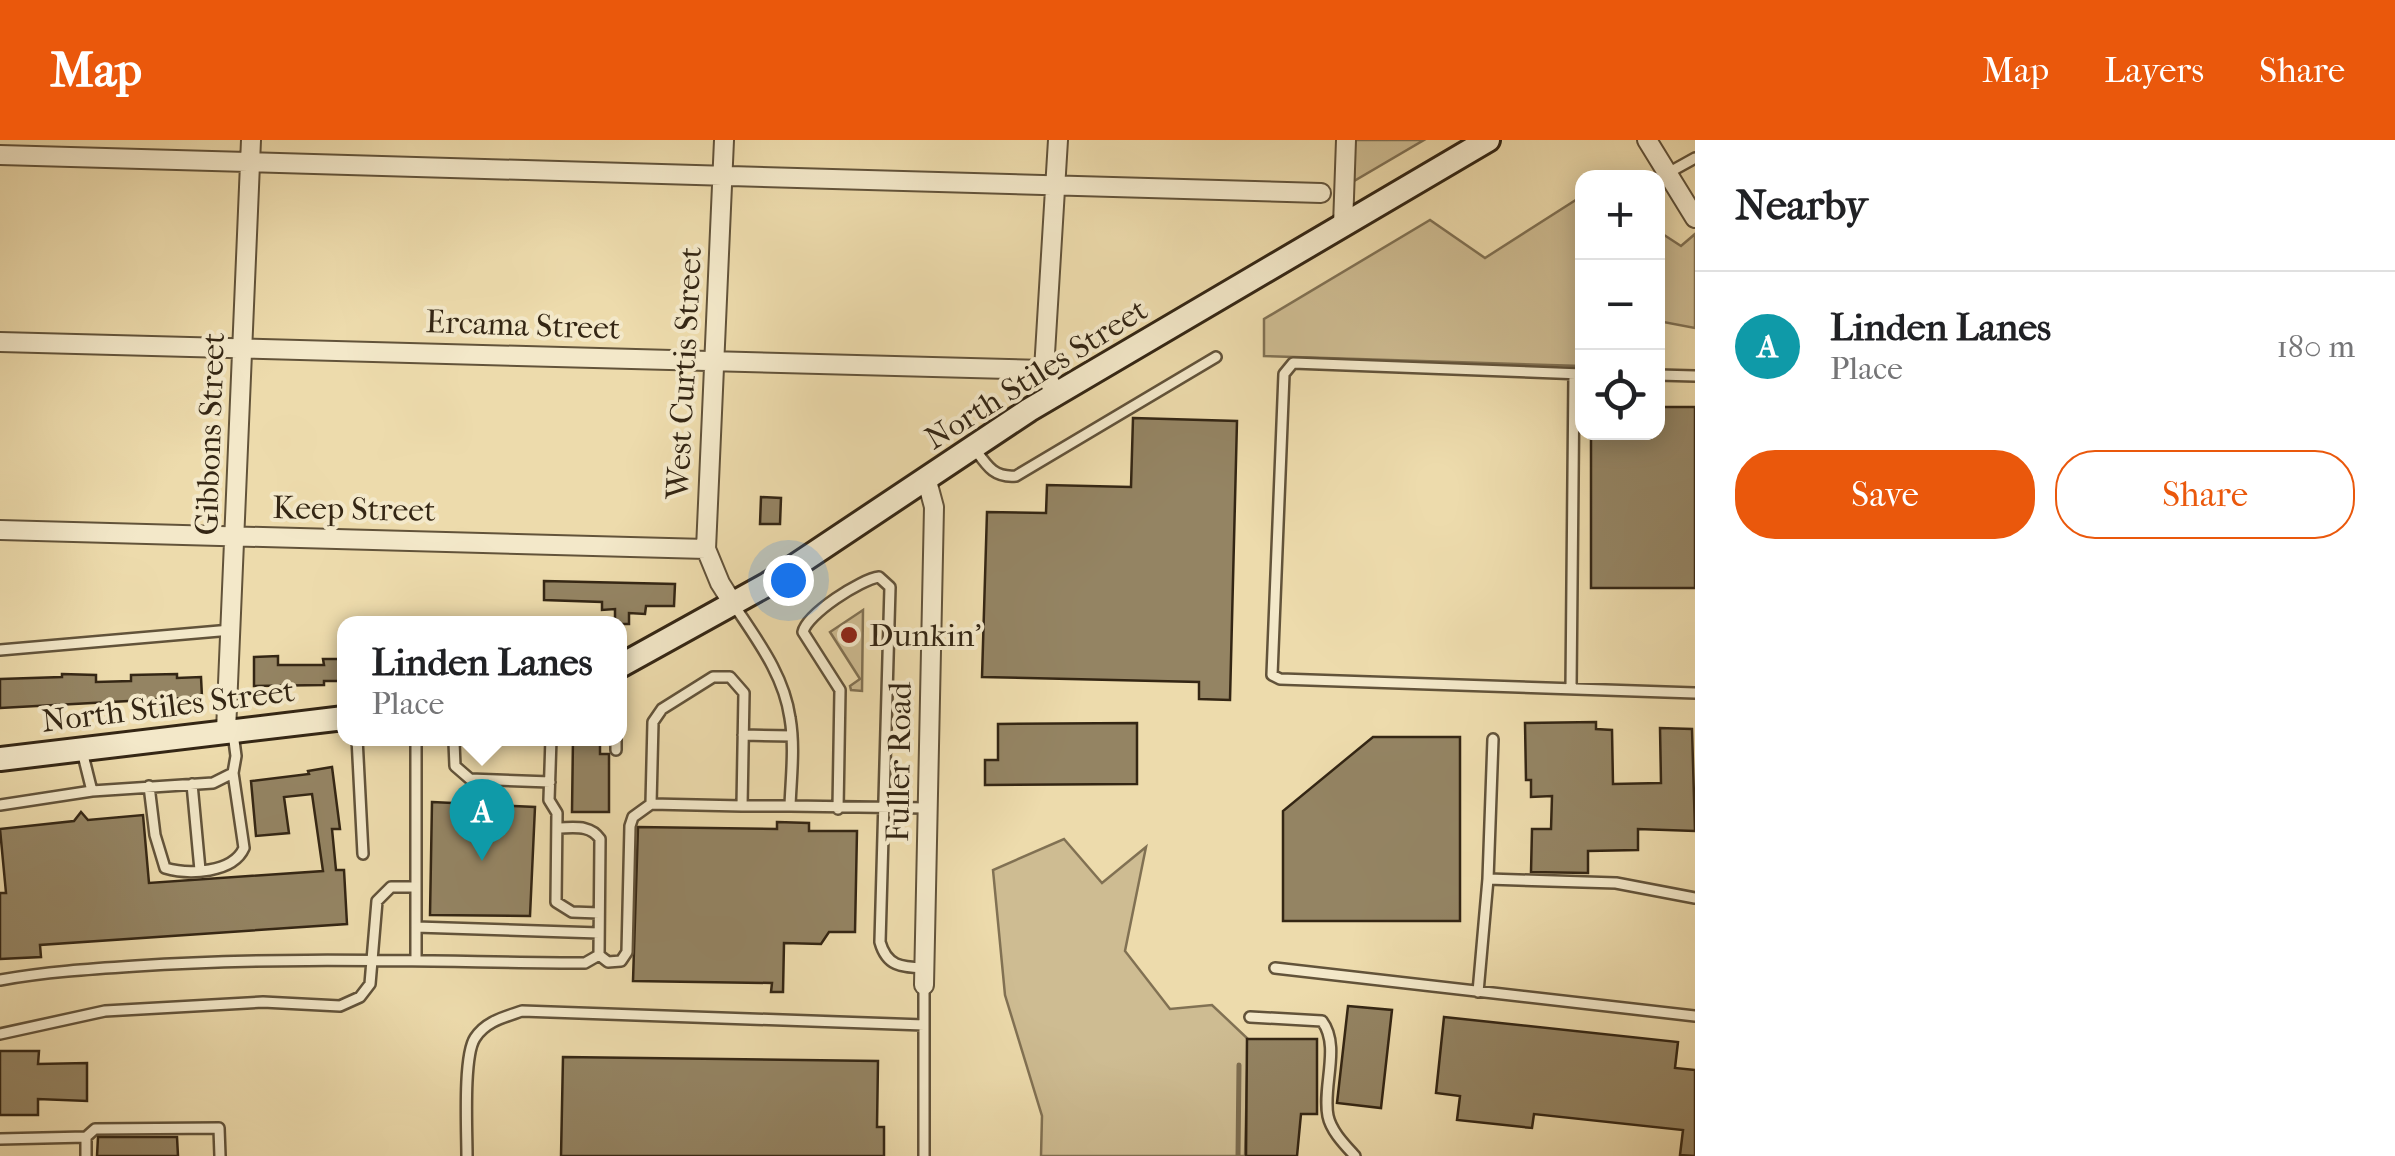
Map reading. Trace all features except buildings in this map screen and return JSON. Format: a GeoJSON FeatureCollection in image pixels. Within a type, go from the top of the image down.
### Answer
{"type":"FeatureCollection","features":[{"type":"Feature","properties":{"kind":"main road","name":"North Stiles Street"},"geometry":{"type":"LineString","coordinates":[[627,663],[768,584],[1056,396],[1488,140]]}},
{"type":"Feature","properties":{"kind":"main road","name":"North Stiles Street"},"geometry":{"type":"LineString","coordinates":[[0,759],[337,719]]}},
{"type":"Feature","properties":{"kind":"street","name":"Gibbons Street"},"geometry":{"type":"LineString","coordinates":[[229,731],[252,140]]}},
{"type":"Feature","properties":{"kind":"street","name":"West Curtis Street"},"geometry":{"type":"LineString","coordinates":[[724,140],[706,548],[732,602]]}},
{"type":"Feature","properties":{"kind":"street"},"geometry":{"type":"LineString","coordinates":[[1056,396],[1044,370],[1058,140]]}},
{"type":"Feature","properties":{"kind":"street"},"geometry":{"type":"LineString","coordinates":[[1343,226],[1346,140]]}},
{"type":"Feature","properties":{"kind":"street"},"geometry":{"type":"LineString","coordinates":[[1647,140],[1695,218]]}},
{"type":"Feature","properties":{"kind":"street"},"geometry":{"type":"LineString","coordinates":[[0,155],[1321,192]]}},
{"type":"Feature","properties":{"kind":"street","name":"Ercama Street"},"geometry":{"type":"LineString","coordinates":[[0,342],[1044,370]]}},
{"type":"Feature","properties":{"kind":"street","name":"Fuller Road"},"geometry":{"type":"LineString","coordinates":[[925,977],[934,507],[927,481]]}},
{"type":"Feature","properties":{"kind":"street","name":"Keep Street"},"geometry":{"type":"LineString","coordinates":[[0,530],[706,548]]}},
{"type":"Feature","properties":{"kind":"lane"},"geometry":{"type":"LineString","coordinates":[[1668,174],[1695,158]]}},
{"type":"Feature","properties":{"kind":"lane"},"geometry":{"type":"LineString","coordinates":[[974,447],[991,471],[1003,477],[1016,476],[1216,357]]}},
{"type":"Feature","properties":{"kind":"lane"},"geometry":{"type":"LineString","coordinates":[[1575,374],[1292,363],[1284,374],[1272,675],[1280,679],[1695,693]]}},
{"type":"Feature","properties":{"kind":"lane"},"geometry":{"type":"LineString","coordinates":[[1665,375],[1695,376]]}},
{"type":"Feature","properties":{"kind":"lane"},"geometry":{"type":"LineString","coordinates":[[1571,688],[1577,440]]}},
{"type":"Feature","properties":{"kind":"lane"},"geometry":{"type":"LineString","coordinates":[[838,809],[840,690],[803,632],[804,626],[811,617],[865,581],[879,577],[890,587],[880,942],[889,962],[925,977],[924,1156]]}},
{"type":"Feature","properties":{"kind":"lane"},"geometry":{"type":"LineString","coordinates":[[732,602],[780,680],[787,700],[792,736],[790,806]]}},
{"type":"Feature","properties":{"kind":"lane"},"geometry":{"type":"LineString","coordinates":[[0,650],[232,630]]}},
{"type":"Feature","properties":{"kind":"lane"},"geometry":{"type":"LineString","coordinates":[[652,804],[653,722],[662,709],[713,677],[730,677],[744,694],[742,806]]}},
{"type":"Feature","properties":{"kind":"lane"},"geometry":{"type":"LineString","coordinates":[[150,786],[161,863],[165,868],[178,872],[223,867],[240,858],[244,848],[233,773],[236,756],[229,731]]}},
{"type":"Feature","properties":{"kind":"lane"},"geometry":{"type":"LineString","coordinates":[[743,735],[792,736]]}},
{"type":"Feature","properties":{"kind":"lane"},"geometry":{"type":"LineString","coordinates":[[1478,992],[1494,738]]}},
{"type":"Feature","properties":{"kind":"lane"},"geometry":{"type":"LineString","coordinates":[[357,746],[363,854]]}},
{"type":"Feature","properties":{"kind":"lane"},"geometry":{"type":"LineString","coordinates":[[416,746],[416,960]]}},
{"type":"Feature","properties":{"kind":"lane"},"geometry":{"type":"LineString","coordinates":[[454,746],[454,766],[470,779],[550,782]]}},
{"type":"Feature","properties":{"kind":"lane"},"geometry":{"type":"LineString","coordinates":[[551,746],[550,800],[557,813],[556,902],[572,912],[599,913]]}},
{"type":"Feature","properties":{"kind":"lane"},"geometry":{"type":"LineString","coordinates":[[81,748],[92,791]]}},
{"type":"Feature","properties":{"kind":"lane"},"geometry":{"type":"LineString","coordinates":[[0,805],[92,791],[213,782],[233,773]]}},
{"type":"Feature","properties":{"kind":"lane"},"geometry":{"type":"LineString","coordinates":[[192,784],[200,870]]}},
{"type":"Feature","properties":{"kind":"lane"},"geometry":{"type":"LineString","coordinates":[[599,955],[608,962],[621,961],[627,952],[630,826],[633,817],[652,804],[928,808]]}},
{"type":"Feature","properties":{"kind":"lane"},"geometry":{"type":"LineString","coordinates":[[557,828],[586,828],[600,839],[599,955]]}},
{"type":"Feature","properties":{"kind":"lane"},"geometry":{"type":"LineString","coordinates":[[1488,879],[1616,883],[1695,898]]}},
{"type":"Feature","properties":{"kind":"lane"},"geometry":{"type":"LineString","coordinates":[[0,1034],[105,1011],[263,1002],[340,1006],[360,997],[370,984],[377,900],[391,887],[416,887]]}},
{"type":"Feature","properties":{"kind":"lane"},"geometry":{"type":"LineString","coordinates":[[416,928],[599,933]]}},
{"type":"Feature","properties":{"kind":"lane"},"geometry":{"type":"LineString","coordinates":[[0,980],[41,972],[191,962],[373,958],[585,963],[599,955]]}},
{"type":"Feature","properties":{"kind":"lane"},"geometry":{"type":"LineString","coordinates":[[1275,968],[1695,1016]]}},
{"type":"Feature","properties":{"kind":"lane"},"geometry":{"type":"LineString","coordinates":[[467,1156],[469,1057],[475,1038],[494,1020],[522,1011],[924,1025]]}},
{"type":"Feature","properties":{"kind":"lane"},"geometry":{"type":"LineString","coordinates":[[1250,1017],[1322,1020],[1326,1025],[1327,1114],[1355,1156]]}},
{"type":"Feature","properties":{"kind":"lane"},"geometry":{"type":"LineString","coordinates":[[0,1139],[86,1138],[96,1129],[219,1128],[220,1156]]}},
{"type":"Feature","properties":{"kind":"lane"},"geometry":{"type":"LineString","coordinates":[[86,1138],[86,1156]]}},
{"type":"Feature","properties":{"kind":"shaded area"},"geometry":{"type":"Polygon","coordinates":[[[1355,140],[1424,140],[1354,181],[1355,140]]]}},
{"type":"Feature","properties":{"kind":"shaded area"},"geometry":{"type":"Polygon","coordinates":[[[1575,200],[1575,366],[1264,356],[1264,319],[1430,220],[1485,258],[1575,200]]]}},
{"type":"Feature","properties":{"kind":"shaded area"},"geometry":{"type":"Polygon","coordinates":[[[1695,234],[1695,328],[1665,322],[1665,236],[1681,246],[1695,234]]]}},
{"type":"Feature","properties":{"kind":"shaded area"},"geometry":{"type":"Polygon","coordinates":[[[863,610],[862,691],[851,690],[850,686],[860,679],[830,632],[863,610]]]}},
{"type":"Feature","properties":{"kind":"shaded area"},"geometry":{"type":"Polygon","coordinates":[[[1064,839],[1102,883],[1146,847],[1125,951],[1170,1009],[1212,1005],[1248,1039],[1245,1156],[1041,1156],[1042,1116],[1005,995],[993,870],[1064,839]]]}},
{"type":"Feature","properties":{"kind":"waterway"},"geometry":{"type":"LineString","coordinates":[[1238,1156],[1239,1065]]}},
{"type":"Feature","properties":{"kind":"place","name":"Dunkin'"},"geometry":{"type":"Point","coordinates":[849,635]}},
{"type":"Feature","properties":{"kind":"place","name":"Linden Lanes"},"geometry":{"type":"Point","coordinates":[482,861]}}]}
